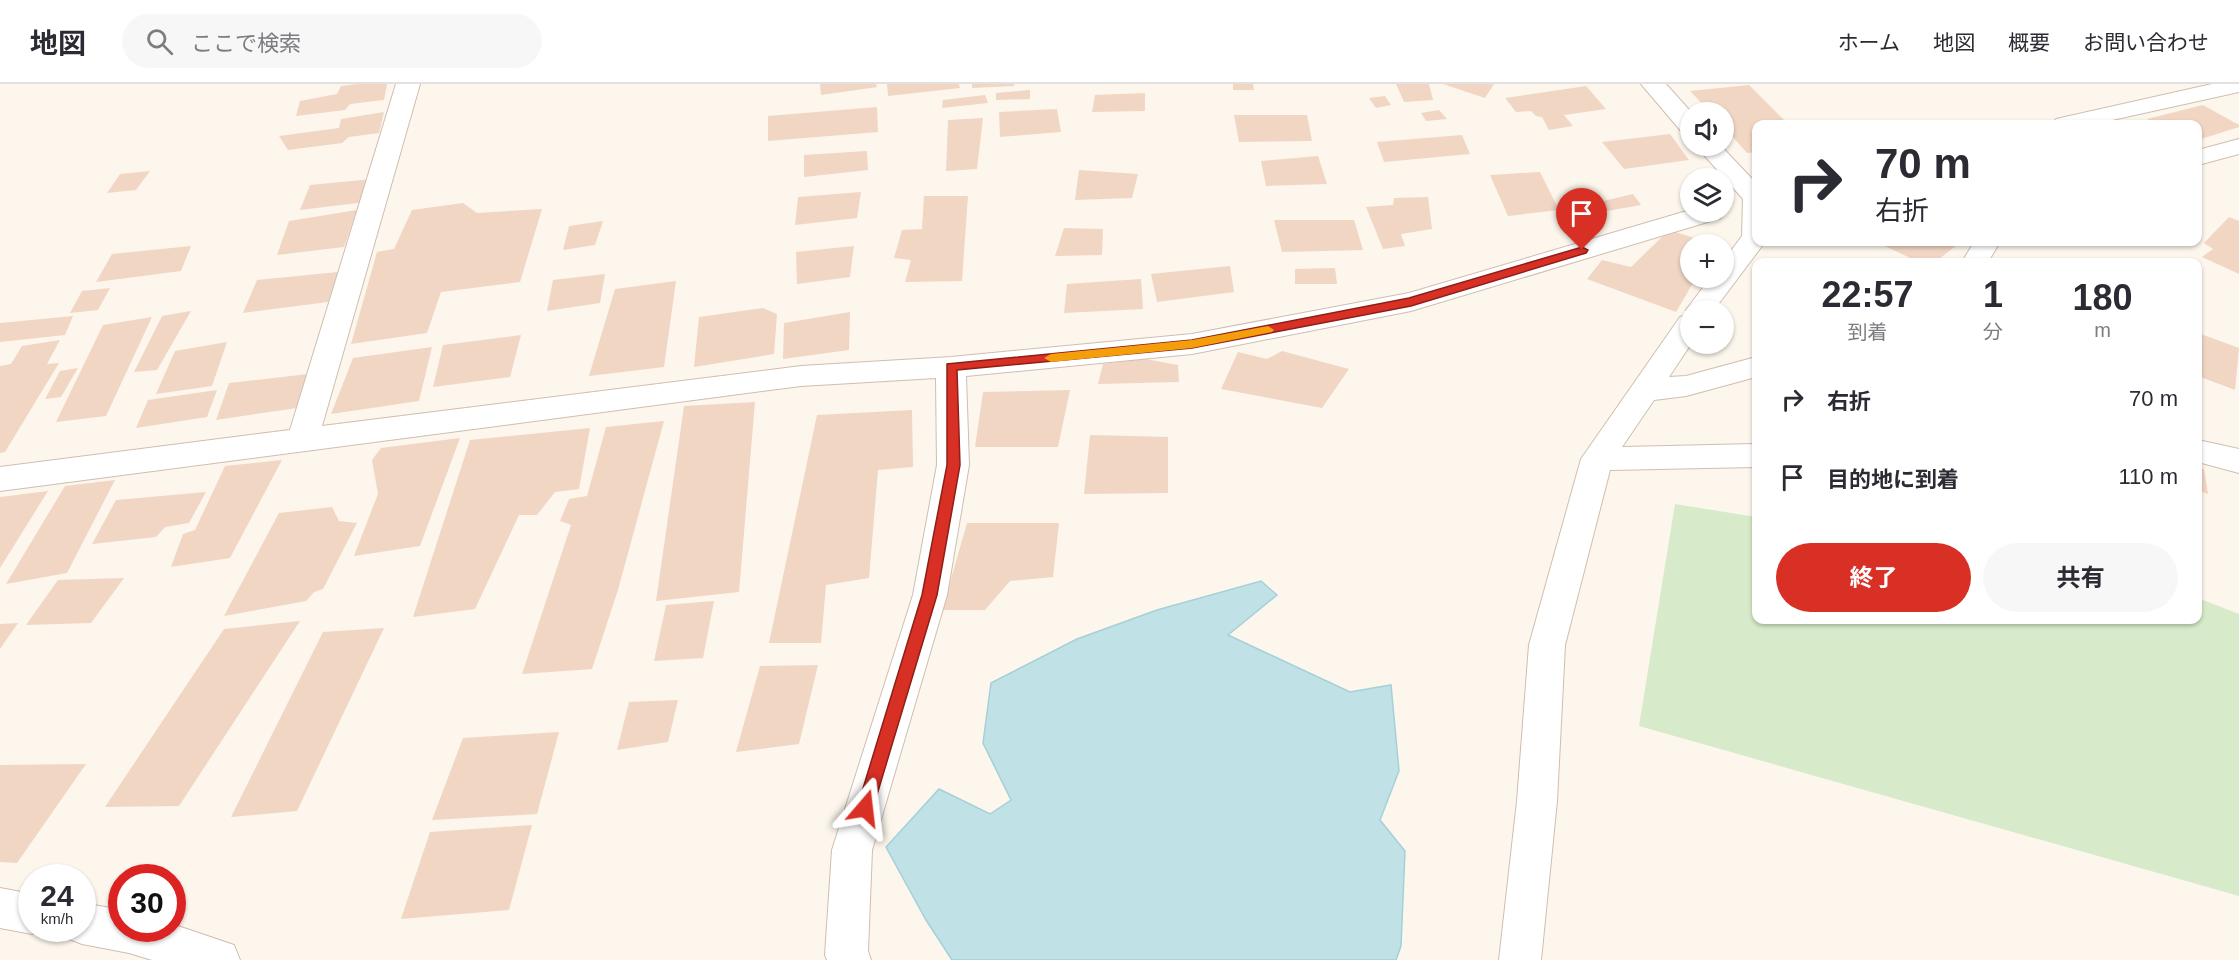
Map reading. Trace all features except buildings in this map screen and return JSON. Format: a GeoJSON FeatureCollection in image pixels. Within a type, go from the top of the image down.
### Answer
{"type":"FeatureCollection","features":[{"type":"Feature","properties":{"kind":"street"},"geometry":{"type":"LineString","coordinates":[[302,441],[408,84]]}},
{"type":"Feature","properties":{"kind":"street"},"geometry":{"type":"LineString","coordinates":[[1653,84],[1680,115]]}},
{"type":"Feature","properties":{"kind":"street"},"geometry":{"type":"LineString","coordinates":[[2082,120],[2239,85]]}},
{"type":"Feature","properties":{"kind":"street"},"geometry":{"type":"LineString","coordinates":[[2202,157],[2239,146]]}},
{"type":"Feature","properties":{"kind":"street"},"geometry":{"type":"LineString","coordinates":[[1717,156],[1752,194]]}},
{"type":"Feature","properties":{"kind":"street"},"geometry":{"type":"LineString","coordinates":[[1734,205],[1752,199]]}},
{"type":"Feature","properties":{"kind":"street"},"geometry":{"type":"LineString","coordinates":[[0,479],[801,376],[951,367],[1192,344],[1411,302],[1680,222]]}},
{"type":"Feature","properties":{"kind":"street"},"geometry":{"type":"LineString","coordinates":[[1708,300],[1752,241]]}},
{"type":"Feature","properties":{"kind":"street"},"geometry":{"type":"LineString","coordinates":[[1520,960],[1537,801],[1547,645],[1597,459],[1680,338]]}},
{"type":"Feature","properties":{"kind":"street"},"geometry":{"type":"LineString","coordinates":[[843,958],[852,850],[930,595],[954,465],[951,367]]}},
{"type":"Feature","properties":{"kind":"street"},"geometry":{"type":"LineString","coordinates":[[1644,390],[1686,386],[1752,368]]}},
{"type":"Feature","properties":{"kind":"street"},"geometry":{"type":"LineString","coordinates":[[2202,452],[2239,461]]}},
{"type":"Feature","properties":{"kind":"street"},"geometry":{"type":"LineString","coordinates":[[1597,459],[1752,456]]}},
{"type":"Feature","properties":{"kind":"street"},"geometry":{"type":"LineString","coordinates":[[0,908],[18,911]]}},
{"type":"Feature","properties":{"kind":"street"},"geometry":{"type":"LineString","coordinates":[[96,926],[129,932],[219,960]]}},
{"type":"Feature","properties":{"kind":"green space"},"geometry":{"type":"Polygon","coordinates":[[[1675,504],[1752,516],[1752,624],[2202,624],[2202,600],[2239,614],[2239,896],[1639,726],[1675,504]]]}},
{"type":"Feature","properties":{"kind":"water"},"geometry":{"type":"Polygon","coordinates":[[[1261,581],[1277,595],[1228,635],[1350,692],[1391,685],[1399,771],[1380,820],[1405,851],[1401,946],[1396,960],[952,960],[926,920],[886,847],[939,789],[990,814],[1011,800],[983,743],[991,683],[1077,639],[1157,610],[1261,581]]]}},
{"type":"Feature","properties":{"kind":"slow traffic"},"geometry":{"type":"LineString","coordinates":[[1051,358],[1192,344],[1268,330]]}},
{"type":"Feature","properties":{"kind":"route"},"geometry":{"type":"LineString","coordinates":[[865,808],[930,595],[954,465],[951,367],[1192,344],[1411,302],[1582,250]]}}]}
